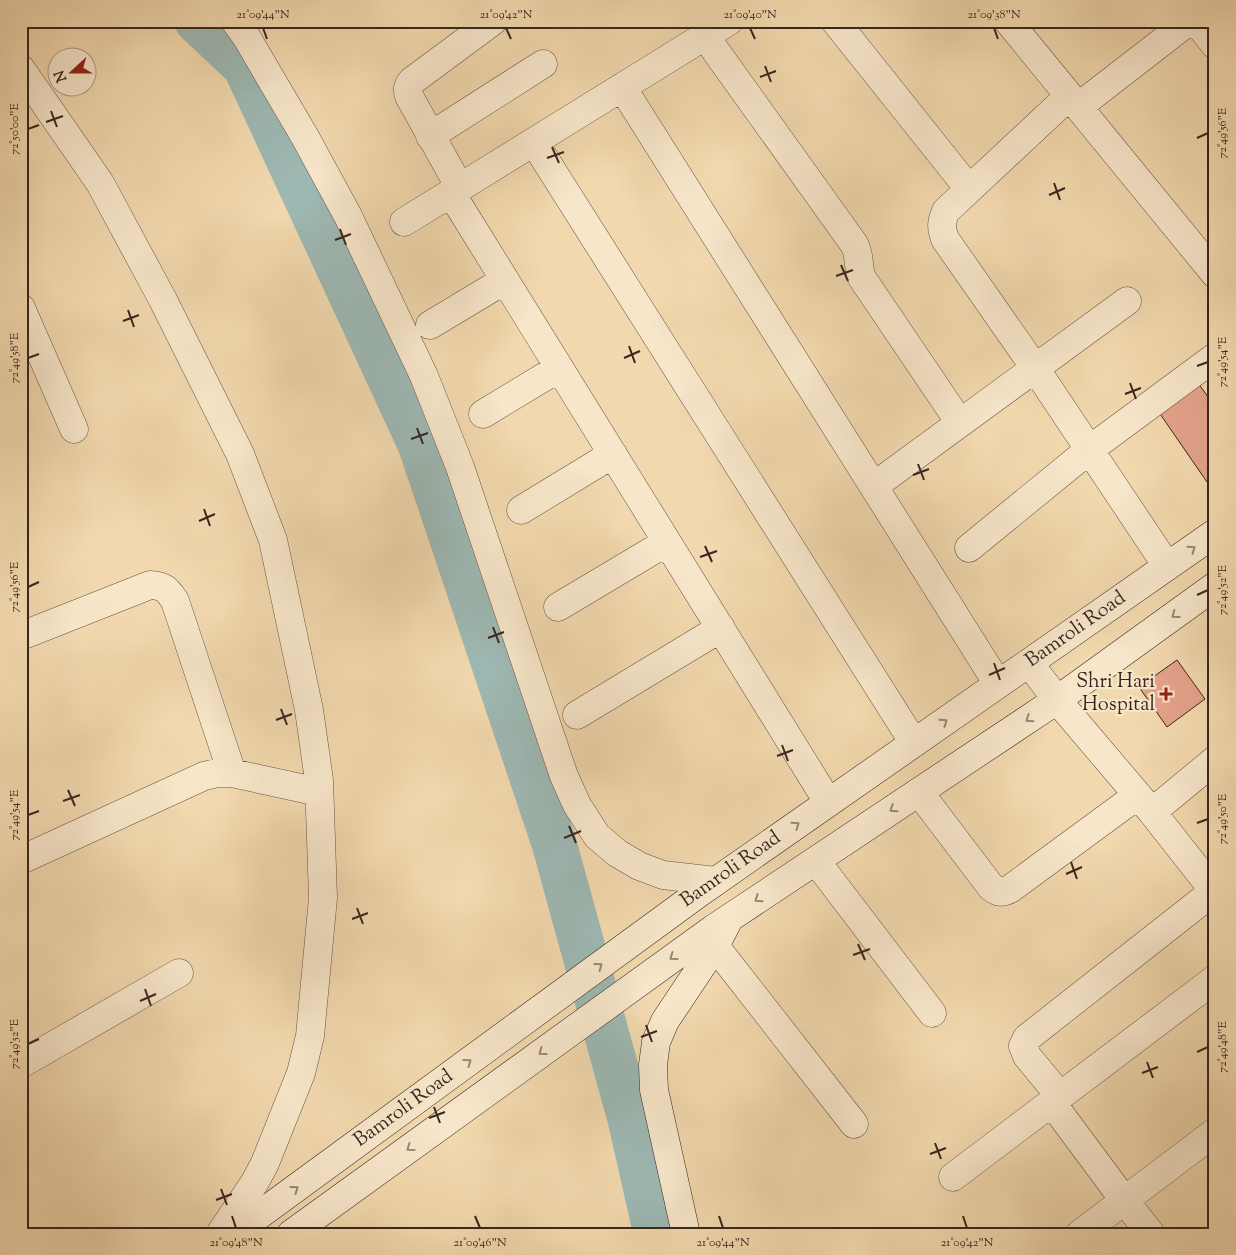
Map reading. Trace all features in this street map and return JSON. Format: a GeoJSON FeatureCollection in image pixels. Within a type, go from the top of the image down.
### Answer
{"type":"FeatureCollection","features":[{"type":"Feature","properties":{"kind":"street"},"geometry":{"type":"LineString","coordinates":[[235,21],[305,137],[348,216],[424,376],[460,467],[564,776],[577,805],[597,836],[617,853],[639,866],[663,875],[707,887]]}},
{"type":"Feature","properties":{"kind":"street"},"geometry":{"type":"LineString","coordinates":[[492,21],[412,81],[408,85],[409,96],[456,191],[505,280],[828,802]]}},
{"type":"Feature","properties":{"kind":"street"},"geometry":{"type":"LineString","coordinates":[[404,222],[728,21]]}},
{"type":"Feature","properties":{"kind":"street"},"geometry":{"type":"LineString","coordinates":[[835,21],[969,190]]}},
{"type":"Feature","properties":{"kind":"street"},"geometry":{"type":"LineString","coordinates":[[1008,21],[1215,274]]}},
{"type":"Feature","properties":{"kind":"street"},"geometry":{"type":"LineString","coordinates":[[1167,566],[1035,368],[945,239],[941,230],[942,220],[946,211],[1074,102],[1190,22],[1215,46]]}},
{"type":"Feature","properties":{"kind":"street"},"geometry":{"type":"LineString","coordinates":[[706,36],[854,244],[858,251],[859,272],[866,285],[960,423]]}},
{"type":"Feature","properties":{"kind":"street"},"geometry":{"type":"LineString","coordinates":[[430,136],[543,64]]}},
{"type":"Feature","properties":{"kind":"street"},"geometry":{"type":"LineString","coordinates":[[21,69],[100,183],[163,300],[240,454],[272,540],[308,710],[320,792],[323,898],[310,1036],[301,1073],[265,1163],[255,1182],[221,1234]]}},
{"type":"Feature","properties":{"kind":"street"},"geometry":{"type":"LineString","coordinates":[[622,87],[998,684]]}},
{"type":"Feature","properties":{"kind":"street"},"geometry":{"type":"LineString","coordinates":[[534,142],[914,743]]}},
{"type":"Feature","properties":{"kind":"street"},"geometry":{"type":"LineString","coordinates":[[430,325],[505,280]]}},
{"type":"Feature","properties":{"kind":"street"},"geometry":{"type":"LineString","coordinates":[[874,486],[1127,301]]}},
{"type":"Feature","properties":{"kind":"street"},"geometry":{"type":"LineString","coordinates":[[21,308],[74,429]]}},
{"type":"Feature","properties":{"kind":"street"},"geometry":{"type":"LineString","coordinates":[[969,548],[1088,450],[1215,356]]}},
{"type":"Feature","properties":{"kind":"street"},"geometry":{"type":"LineString","coordinates":[[483,414],[559,368]]}},
{"type":"Feature","properties":{"kind":"street"},"geometry":{"type":"LineString","coordinates":[[521,510],[613,454]]}},
{"type":"Feature","properties":{"kind":"street","name":"Bamroli Road"},"geometry":{"type":"LineString","coordinates":[[221,1234],[255,1218],[707,887],[1215,533]]}},
{"type":"Feature","properties":{"kind":"street"},"geometry":{"type":"LineString","coordinates":[[558,607],[668,542]]}},
{"type":"Feature","properties":{"kind":"street"},"geometry":{"type":"LineString","coordinates":[[21,636],[150,585],[160,585],[168,591],[175,601],[232,773]]}},
{"type":"Feature","properties":{"kind":"street","name":"Bamroli Road"},"geometry":{"type":"LineString","coordinates":[[290,1234],[719,931],[816,860],[1057,700],[1215,586]]}},
{"type":"Feature","properties":{"kind":"street"},"geometry":{"type":"LineString","coordinates":[[577,715],[721,628]]}},
{"type":"Feature","properties":{"kind":"street"},"geometry":{"type":"LineString","coordinates":[[1029,663],[1057,700],[1145,804],[1214,892],[1027,1038],[1023,1046],[1027,1056],[1124,1200],[1151,1234]]}},
{"type":"Feature","properties":{"kind":"street"},"geometry":{"type":"LineString","coordinates":[[920,792],[991,887],[997,892],[1003,892],[1215,760]]}},
{"type":"Feature","properties":{"kind":"street"},"geometry":{"type":"LineString","coordinates":[[21,860],[204,776],[217,773],[232,773],[320,792]]}},
{"type":"Feature","properties":{"kind":"street"},"geometry":{"type":"LineString","coordinates":[[816,860],[932,1013]]}},
{"type":"Feature","properties":{"kind":"street"},"geometry":{"type":"LineString","coordinates":[[686,1234],[654,1090],[653,1065],[656,1042],[666,1021],[719,931],[854,1124]]}},
{"type":"Feature","properties":{"kind":"street"},"geometry":{"type":"LineString","coordinates":[[21,1064],[179,973]]}},
{"type":"Feature","properties":{"kind":"street"},"geometry":{"type":"LineString","coordinates":[[953,1177],[1215,978]]}},
{"type":"Feature","properties":{"kind":"street"},"geometry":{"type":"LineString","coordinates":[[1080,1234],[1215,1132]]}},
{"type":"Feature","properties":{"kind":"building"},"geometry":{"type":"Polygon","coordinates":[[[1196,380],[1215,407],[1215,477],[1207,482],[1156,408],[1196,380]]]}},
{"type":"Feature","properties":{"kind":"building"},"geometry":{"type":"Polygon","coordinates":[[[1177,660],[1205,699],[1167,727],[1139,687],[1177,660]]]}},
{"type":"Feature","properties":{"kind":"waterway"},"geometry":{"type":"LineString","coordinates":[[197,21],[245,66],[420,444],[554,843],[630,1119],[656,1234]]}},
{"type":"Feature","properties":{"kind":"place","name":"Shri Hari Hospital"},"geometry":{"type":"Point","coordinates":[1166,694]}}]}
